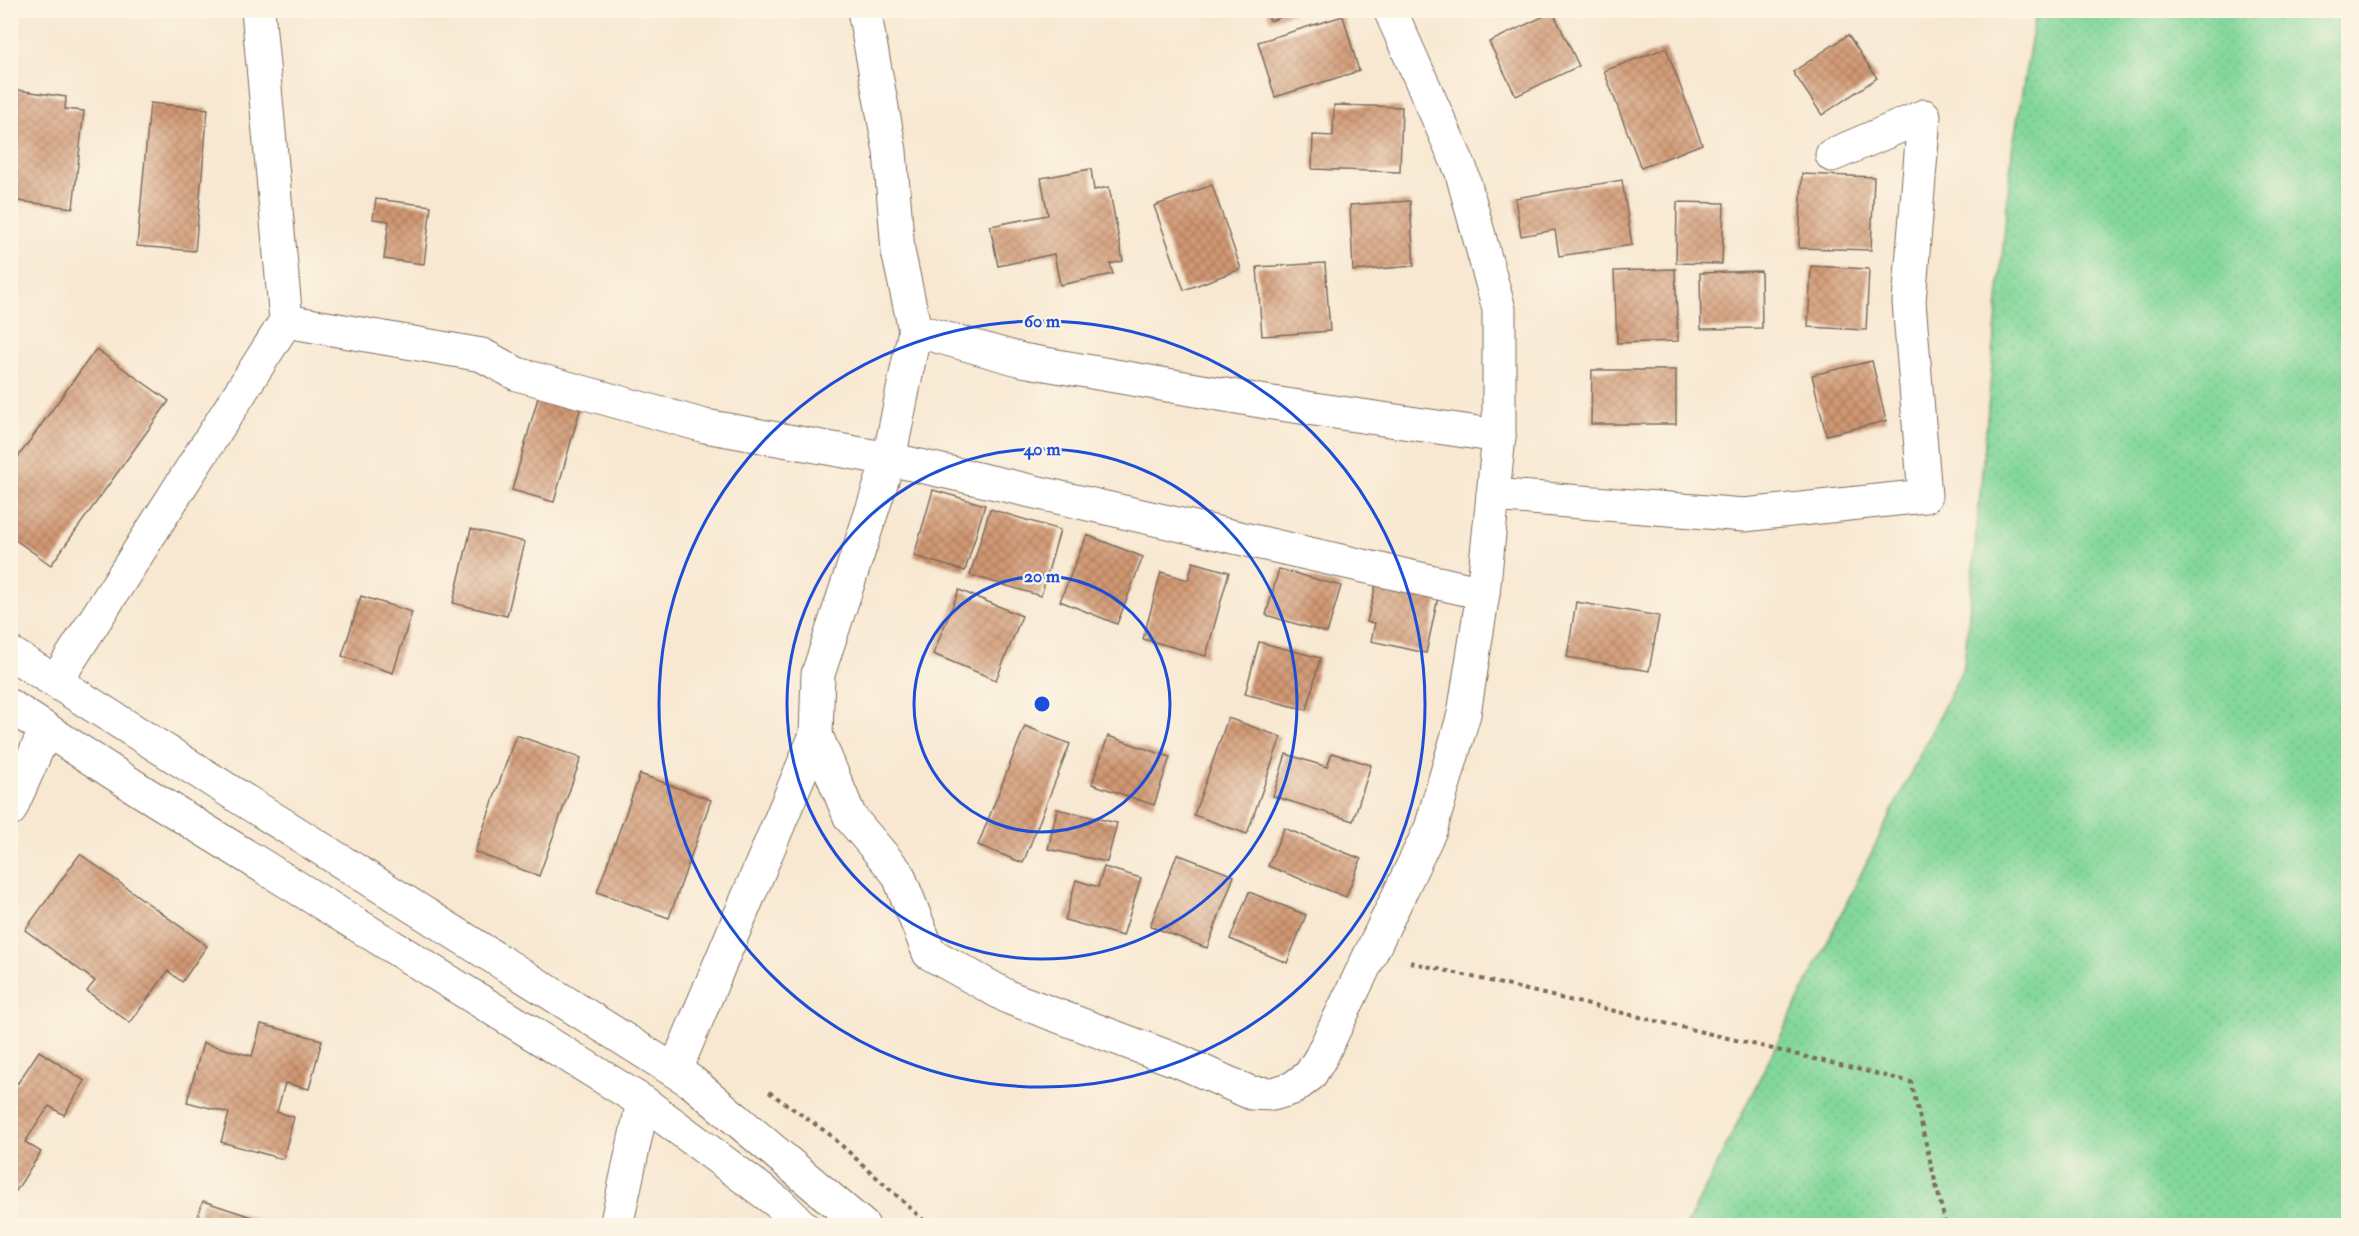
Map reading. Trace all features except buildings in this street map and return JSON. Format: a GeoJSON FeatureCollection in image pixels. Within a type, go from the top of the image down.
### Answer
{"type":"FeatureCollection","features":[{"type":"Feature","properties":{"kind":"street"},"geometry":{"type":"LineString","coordinates":[[56,681],[286,321],[258,10]]}},
{"type":"Feature","properties":{"kind":"street"},"geometry":{"type":"LineString","coordinates":[[675,1071],[816,735],[818,674],[889,459],[915,330],[898,251],[890,151],[864,10]]}},
{"type":"Feature","properties":{"kind":"street"},"geometry":{"type":"LineString","coordinates":[[816,735],[849,817],[898,874],[929,953],[1010,998],[1181,1062],[1251,1093],[1273,1094],[1293,1088],[1310,1075],[1321,1057],[1431,828],[1464,714],[1483,593],[1499,436],[1499,309],[1461,170],[1390,10]]}},
{"type":"Feature","properties":{"kind":"street"},"geometry":{"type":"LineString","coordinates":[[1493,495],[1744,515],[1925,496],[1909,302],[1924,116],[1832,155]]}},
{"type":"Feature","properties":{"kind":"street"},"geometry":{"type":"LineString","coordinates":[[286,321],[482,355],[518,374],[705,426],[889,459],[1483,593]]}},
{"type":"Feature","properties":{"kind":"street"},"geometry":{"type":"LineString","coordinates":[[915,330],[1022,360],[1266,402],[1499,436]]}},
{"type":"Feature","properties":{"kind":"street"},"geometry":{"type":"LineString","coordinates":[[10,652],[692,1082],[863,1226]]}},
{"type":"Feature","properties":{"kind":"street"},"geometry":{"type":"LineString","coordinates":[[10,706],[143,792],[643,1102],[780,1204],[802,1226]]}},
{"type":"Feature","properties":{"kind":"street"},"geometry":{"type":"LineString","coordinates":[[10,810],[46,729]]}},
{"type":"Feature","properties":{"kind":"street"},"geometry":{"type":"LineString","coordinates":[[616,1226],[643,1102]]}},
{"type":"Feature","properties":{"kind":"path"},"geometry":{"type":"LineString","coordinates":[[1371,953],[1911,1082],[1946,1226]]}},
{"type":"Feature","properties":{"kind":"path"},"geometry":{"type":"LineString","coordinates":[[764,1089],[829,1134],[930,1226]]}},
{"type":"Feature","properties":{"kind":"green space"},"geometry":{"type":"Polygon","coordinates":[[[2036,11],[2348,11],[2348,1225],[1687,1225],[1964,666],[2012,151],[2036,11]]]}}]}
